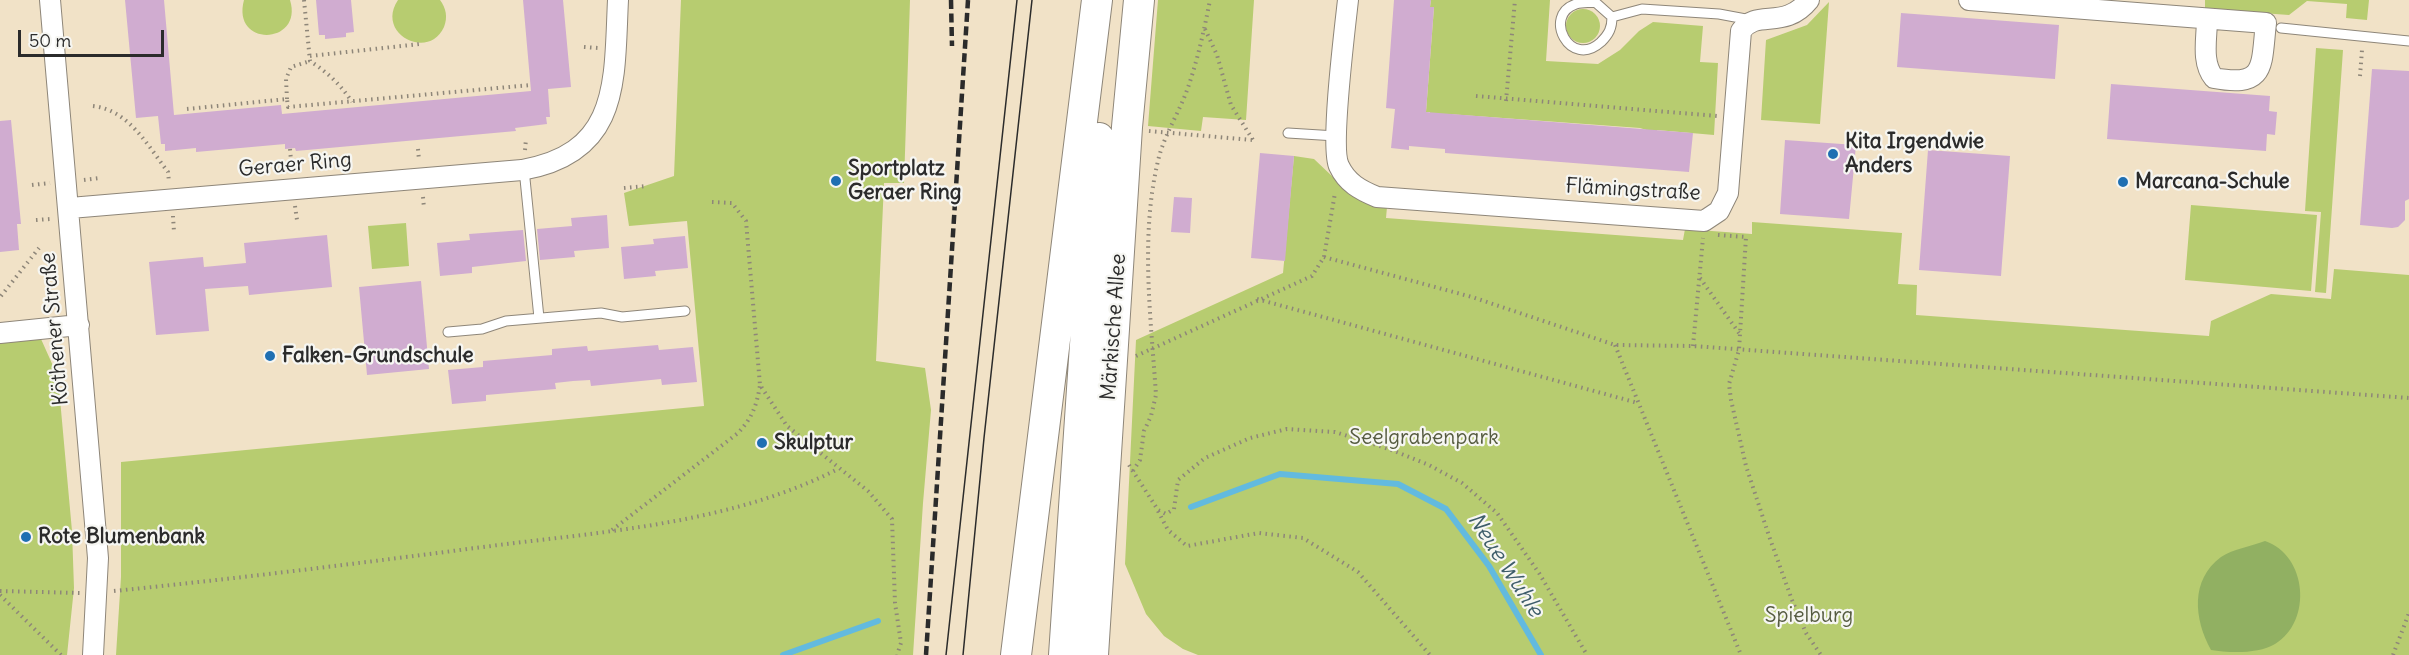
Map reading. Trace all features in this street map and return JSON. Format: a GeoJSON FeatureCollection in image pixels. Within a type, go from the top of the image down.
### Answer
{"type":"FeatureCollection","features":[{"type":"Feature","properties":{"kind":"main road"},"geometry":{"type":"LineString","coordinates":[[1016,655],[1097,0]]}},
{"type":"Feature","properties":{"kind":"main road","name":"Märkische Allee"},"geometry":{"type":"LineString","coordinates":[[1064,655],[1108,0]]}},
{"type":"Feature","properties":{"kind":"main road","name":"Märkische Allee"},"geometry":{"type":"LineString","coordinates":[[1093,655],[1127,127],[1139,0]]}},
{"type":"Feature","properties":{"kind":"street","name":"Köthener Straße"},"geometry":{"type":"LineString","coordinates":[[50,0],[70,208],[98,558],[93,655]]}},
{"type":"Feature","properties":{"kind":"street","name":"Geraer Ring"},"geometry":{"type":"LineString","coordinates":[[70,208],[524,169],[549,164],[572,152],[590,138],[606,113],[611,85],[618,0]]}},
{"type":"Feature","properties":{"kind":"street"},"geometry":{"type":"LineString","coordinates":[[1347,179],[1337,164],[1336,136],[1348,0]]}},
{"type":"Feature","properties":{"kind":"street"},"geometry":{"type":"LineString","coordinates":[[1754,20],[1784,18],[1798,13],[1809,0]]}},
{"type":"Feature","properties":{"kind":"street"},"geometry":{"type":"LineString","coordinates":[[1968,0],[2207,19]]}},
{"type":"Feature","properties":{"kind":"street","name":"Flämingstraße"},"geometry":{"type":"LineString","coordinates":[[1347,179],[1360,190],[1377,197],[1704,221],[1719,211],[1728,193],[1741,31],[1746,24],[1754,20]]}},
{"type":"Feature","properties":{"kind":"street"},"geometry":{"type":"LineString","coordinates":[[0,333],[79,325]]}},
{"type":"Feature","properties":{"kind":"lane"},"geometry":{"type":"LineString","coordinates":[[1595,2],[1612,17],[1609,33],[1599,44],[1587,50],[1572,47],[1562,37],[1560,23],[1566,10],[1576,4],[1595,2]]}},
{"type":"Feature","properties":{"kind":"lane"},"geometry":{"type":"LineString","coordinates":[[1612,17],[1642,9],[1719,14],[1754,20]]}},
{"type":"Feature","properties":{"kind":"lane"},"geometry":{"type":"LineString","coordinates":[[2281,28],[2409,41]]}},
{"type":"Feature","properties":{"kind":"lane"},"geometry":{"type":"LineString","coordinates":[[1288,132],[1336,136]]}},
{"type":"Feature","properties":{"kind":"lane"},"geometry":{"type":"LineString","coordinates":[[524,169],[539,318]]}},
{"type":"Feature","properties":{"kind":"lane"},"geometry":{"type":"LineString","coordinates":[[448,332],[483,329],[506,321],[539,318],[601,313],[622,317],[685,311]]}},
{"type":"Feature","properties":{"kind":"path"},"geometry":{"type":"LineString","coordinates":[[304,0],[310,58],[326,71],[353,102]]}},
{"type":"Feature","properties":{"kind":"path"},"geometry":{"type":"LineString","coordinates":[[1133,472],[1140,460],[1144,431],[1151,416],[1156,395],[1149,257],[1151,194],[1158,158],[1186,92],[1205,29],[1210,0]]}},
{"type":"Feature","properties":{"kind":"path"},"geometry":{"type":"LineString","coordinates":[[1506,100],[1515,0]]}},
{"type":"Feature","properties":{"kind":"path"},"geometry":{"type":"LineString","coordinates":[[1144,130],[1253,140],[1231,105],[1217,55],[1205,29]]}},
{"type":"Feature","properties":{"kind":"path"},"geometry":{"type":"LineString","coordinates":[[2360,76],[2363,36]]}},
{"type":"Feature","properties":{"kind":"path"},"geometry":{"type":"LineString","coordinates":[[288,113],[286,79],[291,67],[310,58],[420,44]]}},
{"type":"Feature","properties":{"kind":"path"},"geometry":{"type":"LineString","coordinates":[[288,107],[531,85]]}},
{"type":"Feature","properties":{"kind":"path"},"geometry":{"type":"LineString","coordinates":[[1476,96],[1719,116]]}},
{"type":"Feature","properties":{"kind":"path"},"geometry":{"type":"LineString","coordinates":[[187,109],[287,99]]}},
{"type":"Feature","properties":{"kind":"path"},"geometry":{"type":"LineString","coordinates":[[93,106],[101,107],[125,118],[168,172]]}},
{"type":"Feature","properties":{"kind":"path"},"geometry":{"type":"LineString","coordinates":[[1129,356],[1133,357],[1312,276],[1324,257],[1336,191],[1347,179]]}},
{"type":"Feature","properties":{"kind":"path"},"geometry":{"type":"LineString","coordinates":[[624,188],[647,186]]}},
{"type":"Feature","properties":{"kind":"path"},"geometry":{"type":"LineString","coordinates":[[612,531],[738,433],[748,422],[757,405],[760,385],[746,221],[732,203],[712,202]]}},
{"type":"Feature","properties":{"kind":"path"},"geometry":{"type":"LineString","coordinates":[[1693,346],[1703,234]]}},
{"type":"Feature","properties":{"kind":"path"},"geometry":{"type":"LineString","coordinates":[[1714,235],[1746,237],[1739,350],[1730,384],[1736,427],[1743,456],[1792,600],[1806,633],[1821,655]]}},
{"type":"Feature","properties":{"kind":"path"},"geometry":{"type":"LineString","coordinates":[[1,296],[39,248]]}},
{"type":"Feature","properties":{"kind":"path"},"geometry":{"type":"LineString","coordinates":[[1324,257],[1472,297],[1615,345],[1693,346],[2409,398]]}},
{"type":"Feature","properties":{"kind":"path"},"geometry":{"type":"LineString","coordinates":[[1699,278],[1740,334]]}},
{"type":"Feature","properties":{"kind":"path"},"geometry":{"type":"LineString","coordinates":[[1257,299],[1638,403]]}},
{"type":"Feature","properties":{"kind":"path"},"geometry":{"type":"LineString","coordinates":[[1615,345],[1741,655]]}},
{"type":"Feature","properties":{"kind":"path"},"geometry":{"type":"LineString","coordinates":[[760,385],[787,426],[868,491],[892,519],[895,603],[901,643],[897,655]]}},
{"type":"Feature","properties":{"kind":"path"},"geometry":{"type":"LineString","coordinates":[[1158,510],[1166,514],[1174,509],[1178,480],[1205,458],[1250,438],[1287,429],[1335,432],[1389,449],[1429,465],[1462,483],[1497,513],[1539,573],[1587,655]]}},
{"type":"Feature","properties":{"kind":"path"},"geometry":{"type":"LineString","coordinates":[[1124,457],[1168,530],[1187,546],[1259,533],[1302,538],[1358,572],[1430,655]]}},
{"type":"Feature","properties":{"kind":"path"},"geometry":{"type":"LineString","coordinates":[[113,591],[226,580],[612,531],[717,513],[816,480],[838,469]]}},
{"type":"Feature","properties":{"kind":"path"},"geometry":{"type":"LineString","coordinates":[[0,593],[79,593]]}},
{"type":"Feature","properties":{"kind":"path"},"geometry":{"type":"LineString","coordinates":[[0,593],[61,655]]}},
{"type":"Feature","properties":{"kind":"path"},"geometry":{"type":"LineString","coordinates":[[2393,655],[2409,613]]}},
{"type":"Feature","properties":{"kind":"green space"},"geometry":{"type":"Polygon","coordinates":[[[244,0],[290,0],[292,15],[287,26],[278,32],[267,35],[257,33],[248,27],[243,16],[244,0]]]}},
{"type":"Feature","properties":{"kind":"green space"},"geometry":{"type":"Polygon","coordinates":[[[398,0],[440,0],[445,9],[446,20],[437,37],[427,42],[417,42],[407,39],[398,32],[393,23],[393,12],[398,0]]]}},
{"type":"Feature","properties":{"kind":"green space"},"geometry":{"type":"Polygon","coordinates":[[[681,0],[910,0],[904,183],[884,183],[876,361],[925,368],[931,410],[913,655],[116,655],[121,577],[121,462],[704,406],[687,221],[629,226],[624,193],[674,176],[681,0]]]}},
{"type":"Feature","properties":{"kind":"green space"},"geometry":{"type":"Polygon","coordinates":[[[1158,0],[1254,0],[1246,120],[1203,117],[1201,131],[1148,126],[1158,0]]]}},
{"type":"Feature","properties":{"kind":"green space"},"geometry":{"type":"Polygon","coordinates":[[[1431,0],[1550,0],[1546,61],[1598,64],[1620,50],[1639,31],[1653,22],[1703,26],[1700,62],[1718,63],[1714,135],[1657,130],[1656,133],[1640,128],[1448,114],[1430,119],[1430,112],[1426,112],[1434,7],[1430,7],[1431,0]]]}},
{"type":"Feature","properties":{"kind":"green space"},"geometry":{"type":"Polygon","coordinates":[[[2205,0],[2369,0],[2367,20],[2346,18],[2347,4],[2307,1],[2289,15],[2205,9],[2205,0]]]}},
{"type":"Feature","properties":{"kind":"green space"},"geometry":{"type":"Polygon","coordinates":[[[1829,2],[1820,124],[1761,120],[1766,40],[1807,25],[1829,2]]]}},
{"type":"Feature","properties":{"kind":"green space"},"geometry":{"type":"Polygon","coordinates":[[[1583,9],[1595,14],[1600,26],[1595,38],[1583,43],[1571,38],[1566,26],[1571,14],[1583,9]]]}},
{"type":"Feature","properties":{"kind":"green space"},"geometry":{"type":"Polygon","coordinates":[[[2316,48],[2343,50],[2326,293],[2315,292],[2321,212],[2305,211],[2316,48]]]}},
{"type":"Feature","properties":{"kind":"green space","name":"Seelgrabenpark"},"geometry":{"type":"Polygon","coordinates":[[[1294,156],[1314,159],[1353,196],[1364,202],[1387,207],[1386,218],[1683,240],[1685,229],[1752,234],[1752,222],[1902,233],[1898,284],[1917,285],[1916,315],[2209,336],[2211,321],[2271,294],[2331,299],[2334,269],[2409,275],[2409,655],[1198,655],[1183,649],[1164,636],[1146,614],[1125,564],[1136,340],[1283,273],[1294,156]]]}},
{"type":"Feature","properties":{"kind":"green space"},"geometry":{"type":"Polygon","coordinates":[[[2191,205],[2317,215],[2311,291],[2185,280],[2191,205]]]}},
{"type":"Feature","properties":{"kind":"green space"},"geometry":{"type":"Polygon","coordinates":[[[406,223],[409,266],[372,269],[368,226],[406,223]]]}},
{"type":"Feature","properties":{"kind":"green space"},"geometry":{"type":"Polygon","coordinates":[[[41,339],[58,377],[72,531],[74,588],[67,655],[0,655],[0,341],[41,339]]]}},
{"type":"Feature","properties":{"kind":"green space"},"geometry":{"type":"Polygon","coordinates":[[[2265,541],[2279,549],[2290,560],[2297,574],[2300,605],[2295,620],[2287,634],[2275,644],[2261,650],[2226,652],[2211,650],[2201,626],[2199,613],[2198,600],[2204,577],[2211,566],[2226,554],[2265,541]]]}},
{"type":"Feature","properties":{"kind":"building"},"geometry":{"type":"Polygon","coordinates":[[[125,0],[164,0],[174,115],[281,105],[282,114],[531,91],[523,0],[563,0],[571,87],[548,89],[550,117],[546,117],[547,124],[515,128],[516,131],[296,151],[295,148],[285,149],[285,144],[196,152],[196,148],[165,151],[165,144],[161,144],[158,116],[136,118],[125,0]]]}},
{"type":"Feature","properties":{"kind":"building"},"geometry":{"type":"Polygon","coordinates":[[[316,0],[351,0],[354,32],[346,33],[346,37],[325,39],[325,35],[319,35],[316,0]]]}},
{"type":"Feature","properties":{"kind":"building"},"geometry":{"type":"Polygon","coordinates":[[[1394,0],[1431,0],[1430,7],[1434,7],[1426,112],[1693,133],[1689,172],[1445,153],[1445,149],[1409,146],[1409,150],[1391,148],[1395,109],[1386,108],[1394,0]]]}},
{"type":"Feature","properties":{"kind":"building"},"geometry":{"type":"Polygon","coordinates":[[[1901,13],[2059,25],[2055,79],[1897,67],[1901,13]]]}},
{"type":"Feature","properties":{"kind":"building"},"geometry":{"type":"Polygon","coordinates":[[[2372,69],[2409,71],[2409,199],[2405,201],[2405,220],[2398,227],[2392,228],[2360,225],[2372,69]]]}},
{"type":"Feature","properties":{"kind":"building"},"geometry":{"type":"Polygon","coordinates":[[[2111,84],[2270,96],[2269,111],[2277,112],[2275,135],[2267,134],[2266,151],[2107,139],[2111,84]]]}},
{"type":"Feature","properties":{"kind":"building"},"geometry":{"type":"Polygon","coordinates":[[[11,120],[21,224],[17,224],[19,250],[0,252],[0,121],[11,120]]]}},
{"type":"Feature","properties":{"kind":"building"},"geometry":{"type":"Polygon","coordinates":[[[1785,140],[1856,145],[1849,219],[1780,214],[1785,140]]]}},
{"type":"Feature","properties":{"kind":"building"},"geometry":{"type":"Polygon","coordinates":[[[1928,150],[2010,156],[2001,276],[1919,270],[1928,150]]]}},
{"type":"Feature","properties":{"kind":"building"},"geometry":{"type":"Polygon","coordinates":[[[1260,153],[1294,156],[1285,261],[1251,258],[1260,153]]]}},
{"type":"Feature","properties":{"kind":"building"},"geometry":{"type":"Polygon","coordinates":[[[1174,197],[1192,198],[1190,233],[1171,232],[1174,197]]]}},
{"type":"Feature","properties":{"kind":"building"},"geometry":{"type":"Polygon","coordinates":[[[607,215],[609,248],[574,251],[575,257],[540,260],[537,229],[572,226],[571,218],[607,215]]]}},
{"type":"Feature","properties":{"kind":"building"},"geometry":{"type":"Polygon","coordinates":[[[523,230],[526,261],[472,267],[472,273],[440,276],[437,243],[470,240],[469,234],[523,230]]]}},
{"type":"Feature","properties":{"kind":"building","name":"Falken-Grundschule"},"geometry":{"type":"Polygon","coordinates":[[[327,235],[332,287],[249,295],[248,286],[205,289],[209,331],[156,335],[149,262],[203,257],[204,267],[246,263],[244,243],[327,235]]]}},
{"type":"Feature","properties":{"kind":"building"},"geometry":{"type":"Polygon","coordinates":[[[685,236],[688,268],[655,271],[656,276],[624,279],[621,247],[654,244],[653,239],[685,236]]]}},
{"type":"Feature","properties":{"kind":"building"},"geometry":{"type":"Polygon","coordinates":[[[421,281],[429,369],[367,375],[359,287],[421,281]]]}},
{"type":"Feature","properties":{"kind":"building"},"geometry":{"type":"Polygon","coordinates":[[[658,345],[659,350],[693,347],[697,382],[662,385],[661,379],[591,386],[590,380],[573,381],[555,383],[556,389],[486,395],[486,401],[452,404],[448,370],[483,367],[483,361],[552,355],[552,349],[587,346],[588,351],[658,345]]]}},
{"type":"Feature","properties":{"kind":"waterway","name":"Neue Wuhle"},"geometry":{"type":"LineString","coordinates":[[1191,507],[1280,474],[1398,484],[1446,509],[1489,566],[1541,655]]}},
{"type":"Feature","properties":{"kind":"waterway","name":"Neue Wuhle"},"geometry":{"type":"LineString","coordinates":[[783,655],[878,621]]}},
{"type":"Feature","properties":{"kind":"tram line"},"geometry":{"type":"LineString","coordinates":[[946,655],[1017,0]]}},
{"type":"Feature","properties":{"kind":"tram line"},"geometry":{"type":"LineString","coordinates":[[963,655],[984,438],[1032,0]]}},
{"type":"Feature","properties":{"kind":"railway"},"geometry":{"type":"LineString","coordinates":[[951,0],[952,46]]}},
{"type":"Feature","properties":{"kind":"railway"},"geometry":{"type":"LineString","coordinates":[[926,655],[968,0]]}},
{"type":"Feature","properties":{"kind":"place","name":"Kita Irgendwie Anders"},"geometry":{"type":"Point","coordinates":[1833,154]}},
{"type":"Feature","properties":{"kind":"place","name":"Sportplatz Geraer Ring"},"geometry":{"type":"Point","coordinates":[836,181]}},
{"type":"Feature","properties":{"kind":"place","name":"Marcana-Schule"},"geometry":{"type":"Point","coordinates":[2123,182]}},
{"type":"Feature","properties":{"kind":"place","name":"Falken-Grundschule"},"geometry":{"type":"Point","coordinates":[270,356]}},
{"type":"Feature","properties":{"kind":"place","name":"Skulptur"},"geometry":{"type":"Point","coordinates":[762,443]}},
{"type":"Feature","properties":{"kind":"place","name":"Rote Blumenbank"},"geometry":{"type":"Point","coordinates":[26,537]}},
{"type":"Feature","properties":{"kind":"park label","name":"Spielburg"},"geometry":{"type":"Point","coordinates":[1809,616]}}]}
